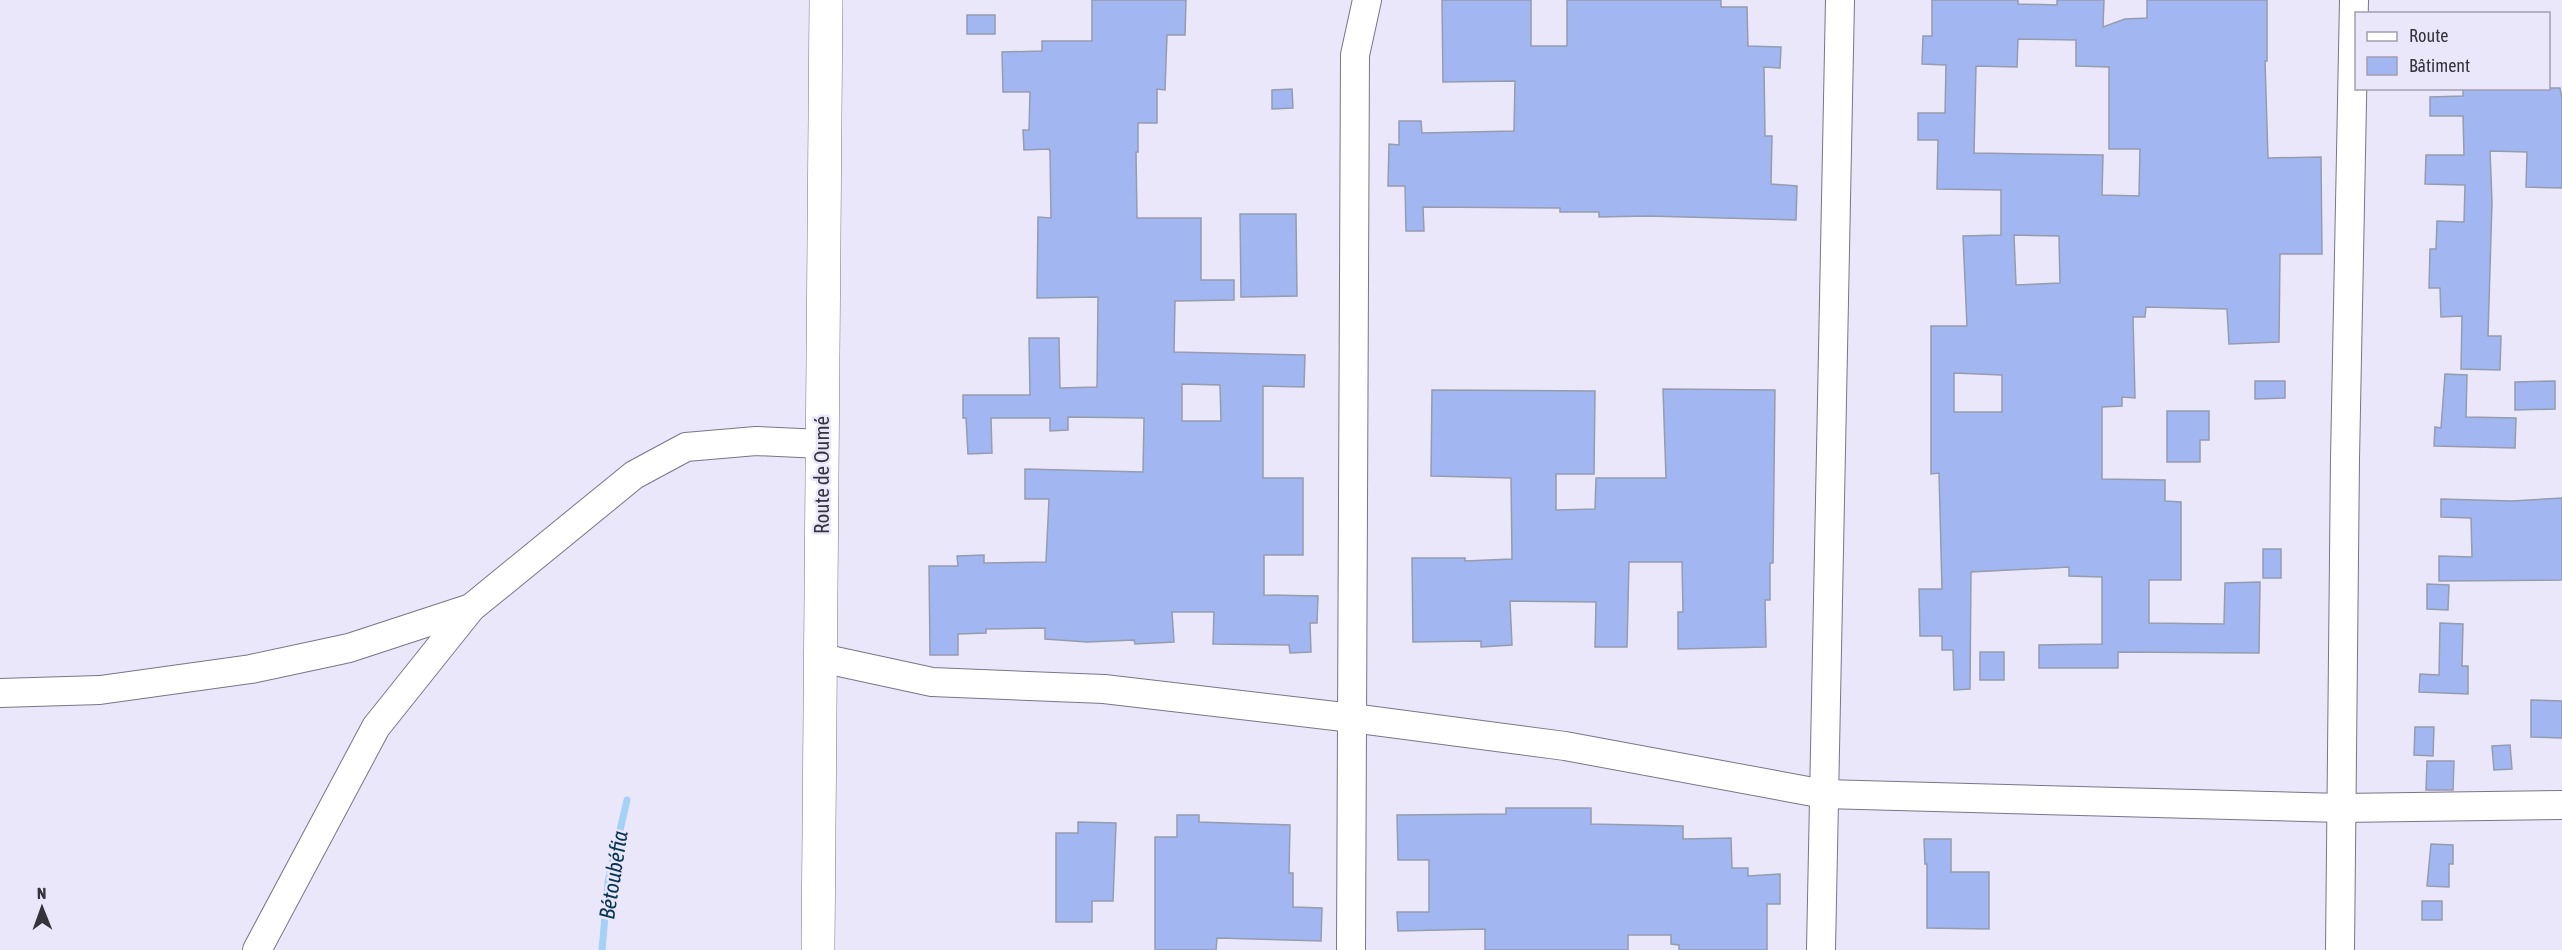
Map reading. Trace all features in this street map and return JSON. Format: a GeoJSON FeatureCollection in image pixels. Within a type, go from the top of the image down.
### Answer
{"type":"FeatureCollection","features":[{"type":"Feature","properties":{"kind":"street","name":"Route de Oumé"},"geometry":{"type":"LineString","coordinates":[[818,950],[826,0]]}},
{"type":"Feature","properties":{"kind":"street"},"geometry":{"type":"LineString","coordinates":[[1351,950],[1355,55],[1367,0]]}},
{"type":"Feature","properties":{"kind":"street"},"geometry":{"type":"LineString","coordinates":[[1821,950],[1840,0]]}},
{"type":"Feature","properties":{"kind":"street"},"geometry":{"type":"LineString","coordinates":[[2340,950],[2354,0]]}},
{"type":"Feature","properties":{"kind":"street"},"geometry":{"type":"LineString","coordinates":[[257,950],[376,727],[471,608],[634,475],[686,447],[756,441],[822,444]]}},
{"type":"Feature","properties":{"kind":"street"},"geometry":{"type":"LineString","coordinates":[[0,693],[100,690],[251,669],[350,648],[471,608]]}},
{"type":"Feature","properties":{"kind":"street"},"geometry":{"type":"LineString","coordinates":[[821,658],[932,682],[1104,689],[1565,746],[1824,794],[2341,808],[2562,806]]}},
{"type":"Feature","properties":{"kind":"building"},"geometry":{"type":"Polygon","coordinates":[[[1092,0],[1186,0],[1185,35],[1167,35],[1165,90],[1157,89],[1157,123],[1138,123],[1137,218],[1201,218],[1201,280],[1234,280],[1234,300],[1175,301],[1174,352],[1305,355],[1304,387],[1263,386],[1263,478],[1303,478],[1303,555],[1264,555],[1264,595],[1318,596],[1317,623],[1310,623],[1311,652],[1290,653],[1289,645],[1213,644],[1214,612],[1172,612],[1174,642],[1135,644],[1134,640],[1087,642],[1045,639],[1045,628],[986,629],[986,633],[958,634],[958,655],[930,655],[929,566],[958,566],[957,556],[984,555],[984,563],[1046,562],[1049,499],[1025,499],[1025,469],[1143,472],[1144,418],[1068,417],[1068,430],[1050,431],[1050,418],[991,418],[992,453],[968,454],[966,418],[963,418],[963,395],[1030,395],[1029,338],[1059,338],[1060,388],[1097,387],[1098,297],[1037,298],[1038,217],[1051,218],[1050,152],[1049,149],[1024,150],[1023,130],[1029,130],[1030,92],[1003,92],[1002,52],[1042,51],[1042,41],[1092,41],[1092,0]],[[1182,384],[1182,421],[1221,421],[1220,385],[1182,384]]]}},
{"type":"Feature","properties":{"kind":"building"},"geometry":{"type":"Polygon","coordinates":[[[1442,0],[1531,0],[1531,46],[1567,46],[1567,0],[1721,0],[1721,7],[1747,7],[1748,46],[1781,47],[1780,68],[1764,67],[1765,136],[1772,136],[1771,184],[1797,186],[1796,220],[1599,217],[1599,212],[1560,212],[1560,208],[1423,207],[1424,231],[1406,231],[1405,186],[1388,186],[1389,144],[1399,145],[1399,121],[1421,121],[1422,133],[1514,131],[1515,81],[1443,82],[1442,0]]]}},
{"type":"Feature","properties":{"kind":"building"},"geometry":{"type":"Polygon","coordinates":[[[1932,0],[2018,0],[2018,4],[2057,5],[2057,0],[2104,0],[2103,27],[2125,19],[2147,18],[2147,0],[2267,0],[2267,61],[2265,61],[2268,158],[2321,157],[2322,254],[2280,254],[2279,342],[2229,344],[2227,309],[2146,307],[2145,317],[2133,317],[2135,398],[2122,397],[2122,406],[2102,407],[2102,479],[2165,480],[2165,501],[2181,502],[2181,580],[2149,580],[2149,623],[2224,624],[2225,583],[2260,582],[2259,653],[2118,652],[2118,668],[2039,668],[2039,645],[2102,644],[2102,577],[2069,576],[2069,567],[1971,572],[1970,689],[1954,690],[1953,650],[1942,650],[1942,636],[1920,636],[1919,589],[1942,589],[1939,473],[1931,474],[1931,326],[1967,326],[1963,236],[2001,235],[2001,190],[1937,189],[1938,140],[1918,140],[1918,113],[1945,113],[1946,65],[1922,64],[1923,36],[1932,36],[1932,0]],[[2018,39],[2017,67],[1976,66],[1974,153],[2103,155],[2102,195],[2139,196],[2140,149],[2109,149],[2109,67],[2076,66],[2076,40],[2018,39]],[[2014,235],[2016,285],[2060,283],[2059,236],[2014,235]],[[1954,373],[1954,412],[2002,412],[2002,375],[1954,373]]]}},
{"type":"Feature","properties":{"kind":"building"},"geometry":{"type":"Polygon","coordinates":[[[967,15],[995,15],[995,34],[967,34],[967,15]]]}},
{"type":"Feature","properties":{"kind":"building"},"geometry":{"type":"Polygon","coordinates":[[[2560,88],[2562,99],[2562,188],[2526,187],[2527,152],[2490,151],[2492,202],[2488,336],[2501,336],[2500,370],[2461,369],[2462,316],[2441,317],[2440,288],[2429,288],[2430,249],[2436,249],[2437,221],[2464,222],[2465,185],[2425,184],[2426,155],[2464,155],[2463,116],[2430,116],[2430,97],[2463,96],[2463,90],[2560,88]]]}},
{"type":"Feature","properties":{"kind":"building"},"geometry":{"type":"Polygon","coordinates":[[[1292,89],[1293,108],[1272,109],[1272,90],[1292,89]]]}},
{"type":"Feature","properties":{"kind":"building"},"geometry":{"type":"Polygon","coordinates":[[[1240,214],[1296,214],[1297,296],[1241,297],[1240,214]]]}},
{"type":"Feature","properties":{"kind":"building"},"geometry":{"type":"Polygon","coordinates":[[[2445,374],[2467,375],[2466,417],[2516,418],[2515,448],[2434,446],[2435,427],[2441,428],[2445,374]]]}},
{"type":"Feature","properties":{"kind":"building"},"geometry":{"type":"Polygon","coordinates":[[[2255,381],[2285,381],[2285,398],[2255,399],[2255,381]]]}},
{"type":"Feature","properties":{"kind":"building"},"geometry":{"type":"Polygon","coordinates":[[[2555,381],[2555,409],[2515,410],[2515,382],[2555,381]]]}},
{"type":"Feature","properties":{"kind":"building"},"geometry":{"type":"Polygon","coordinates":[[[1663,389],[1775,390],[1773,563],[1770,563],[1770,600],[1765,600],[1766,647],[1678,649],[1678,612],[1683,612],[1682,562],[1629,562],[1627,647],[1595,647],[1596,602],[1510,601],[1512,645],[1481,647],[1481,641],[1413,642],[1412,558],[1465,558],[1465,561],[1512,559],[1511,478],[1431,476],[1432,390],[1595,391],[1594,474],[1556,474],[1556,510],[1595,509],[1596,478],[1666,478],[1663,389]]]}},
{"type":"Feature","properties":{"kind":"building"},"geometry":{"type":"Polygon","coordinates":[[[2167,411],[2209,411],[2209,440],[2200,440],[2200,462],[2167,462],[2167,411]]]}},
{"type":"Feature","properties":{"kind":"building"},"geometry":{"type":"Polygon","coordinates":[[[2562,498],[2562,580],[2439,581],[2439,556],[2472,557],[2471,518],[2441,517],[2441,499],[2512,501],[2562,498]]]}},
{"type":"Feature","properties":{"kind":"building"},"geometry":{"type":"Polygon","coordinates":[[[2263,549],[2281,549],[2281,578],[2263,578],[2263,549]]]}},
{"type":"Feature","properties":{"kind":"building"},"geometry":{"type":"Polygon","coordinates":[[[2427,584],[2449,585],[2448,610],[2427,609],[2427,584]]]}},
{"type":"Feature","properties":{"kind":"building"},"geometry":{"type":"Polygon","coordinates":[[[2440,623],[2463,624],[2462,666],[2468,666],[2468,694],[2419,692],[2420,674],[2439,675],[2440,623]]]}},
{"type":"Feature","properties":{"kind":"building"},"geometry":{"type":"Polygon","coordinates":[[[1980,652],[2004,652],[2004,680],[1980,680],[1980,652]]]}},
{"type":"Feature","properties":{"kind":"building"},"geometry":{"type":"Polygon","coordinates":[[[2531,700],[2562,701],[2562,738],[2531,737],[2531,700]]]}},
{"type":"Feature","properties":{"kind":"building"},"geometry":{"type":"Polygon","coordinates":[[[2415,727],[2434,727],[2433,756],[2414,755],[2415,727]]]}},
{"type":"Feature","properties":{"kind":"building"},"geometry":{"type":"Polygon","coordinates":[[[2510,745],[2512,769],[2494,770],[2492,746],[2510,745]]]}},
{"type":"Feature","properties":{"kind":"building"},"geometry":{"type":"Polygon","coordinates":[[[2427,761],[2454,761],[2453,790],[2426,790],[2427,761]]]}},
{"type":"Feature","properties":{"kind":"building"},"geometry":{"type":"Polygon","coordinates":[[[1506,808],[1591,808],[1591,824],[1683,826],[1683,839],[1731,838],[1732,868],[1748,868],[1748,876],[1780,874],[1780,904],[1767,904],[1767,950],[1679,950],[1679,945],[1671,944],[1671,935],[1628,935],[1628,950],[1485,950],[1485,929],[1398,931],[1397,912],[1429,912],[1429,860],[1398,860],[1397,815],[1506,814],[1506,808]]]}},
{"type":"Feature","properties":{"kind":"building"},"geometry":{"type":"Polygon","coordinates":[[[1177,815],[1199,815],[1199,822],[1290,825],[1289,873],[1293,873],[1293,907],[1322,908],[1321,941],[1217,938],[1216,950],[1155,950],[1155,837],[1177,837],[1177,815]]]}},
{"type":"Feature","properties":{"kind":"building"},"geometry":{"type":"Polygon","coordinates":[[[1078,822],[1116,823],[1113,901],[1092,901],[1092,922],[1056,922],[1056,833],[1078,833],[1078,822]]]}},
{"type":"Feature","properties":{"kind":"building"},"geometry":{"type":"Polygon","coordinates":[[[1924,839],[1951,839],[1951,872],[1989,872],[1989,929],[1927,928],[1927,864],[1925,864],[1924,839]]]}},
{"type":"Feature","properties":{"kind":"building"},"geometry":{"type":"Polygon","coordinates":[[[2431,844],[2453,845],[2453,864],[2449,864],[2449,887],[2427,886],[2431,844]]]}},
{"type":"Feature","properties":{"kind":"building"},"geometry":{"type":"Polygon","coordinates":[[[2422,901],[2442,901],[2442,920],[2422,920],[2422,901]]]}},
{"type":"Feature","properties":{"kind":"waterway","name":"Bétoubéfia"},"geometry":{"type":"LineString","coordinates":[[602,950],[608,882],[627,800]]}}]}
